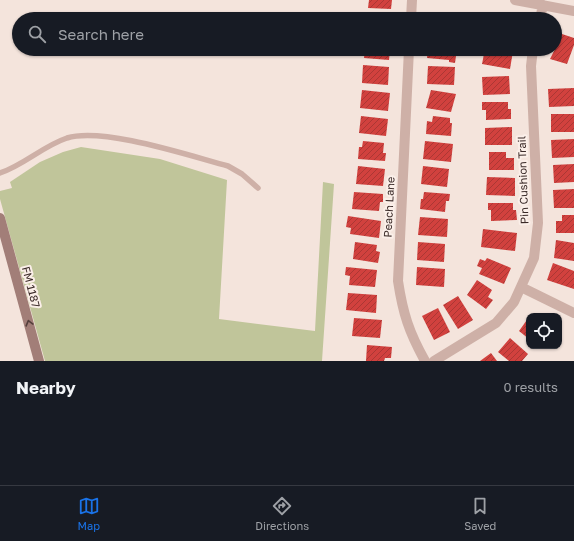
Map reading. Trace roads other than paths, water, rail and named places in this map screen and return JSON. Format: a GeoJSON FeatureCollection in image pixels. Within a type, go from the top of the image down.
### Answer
{"type":"FeatureCollection","features":[{"type":"Feature","properties":{"kind":"main road","name":"FM 1187"},"geometry":{"type":"LineString","coordinates":[[0,218],[39,361]]}},
{"type":"Feature","properties":{"kind":"street"},"geometry":{"type":"LineString","coordinates":[[411,12],[412,0]]}},
{"type":"Feature","properties":{"kind":"street"},"geometry":{"type":"LineString","coordinates":[[515,0],[574,11]]}},
{"type":"Feature","properties":{"kind":"street"},"geometry":{"type":"LineString","coordinates":[[542,12],[543,5]]}},
{"type":"Feature","properties":{"kind":"street","name":"Peach Lane"},"geometry":{"type":"LineString","coordinates":[[409,56],[398,281],[402,310],[413,339],[425,361]]}},
{"type":"Feature","properties":{"kind":"street","name":"Pin Cushion Trail"},"geometry":{"type":"LineString","coordinates":[[434,361],[496,323],[514,302],[534,258],[538,223],[531,66],[532,56]]}},
{"type":"Feature","properties":{"kind":"street"},"geometry":{"type":"LineString","coordinates":[[522,287],[574,313]]}},
{"type":"Feature","properties":{"kind":"lane"},"geometry":{"type":"LineString","coordinates":[[0,173],[11,170],[46,148],[68,138],[92,136],[124,140],[228,166],[242,174],[258,188]]}}]}
